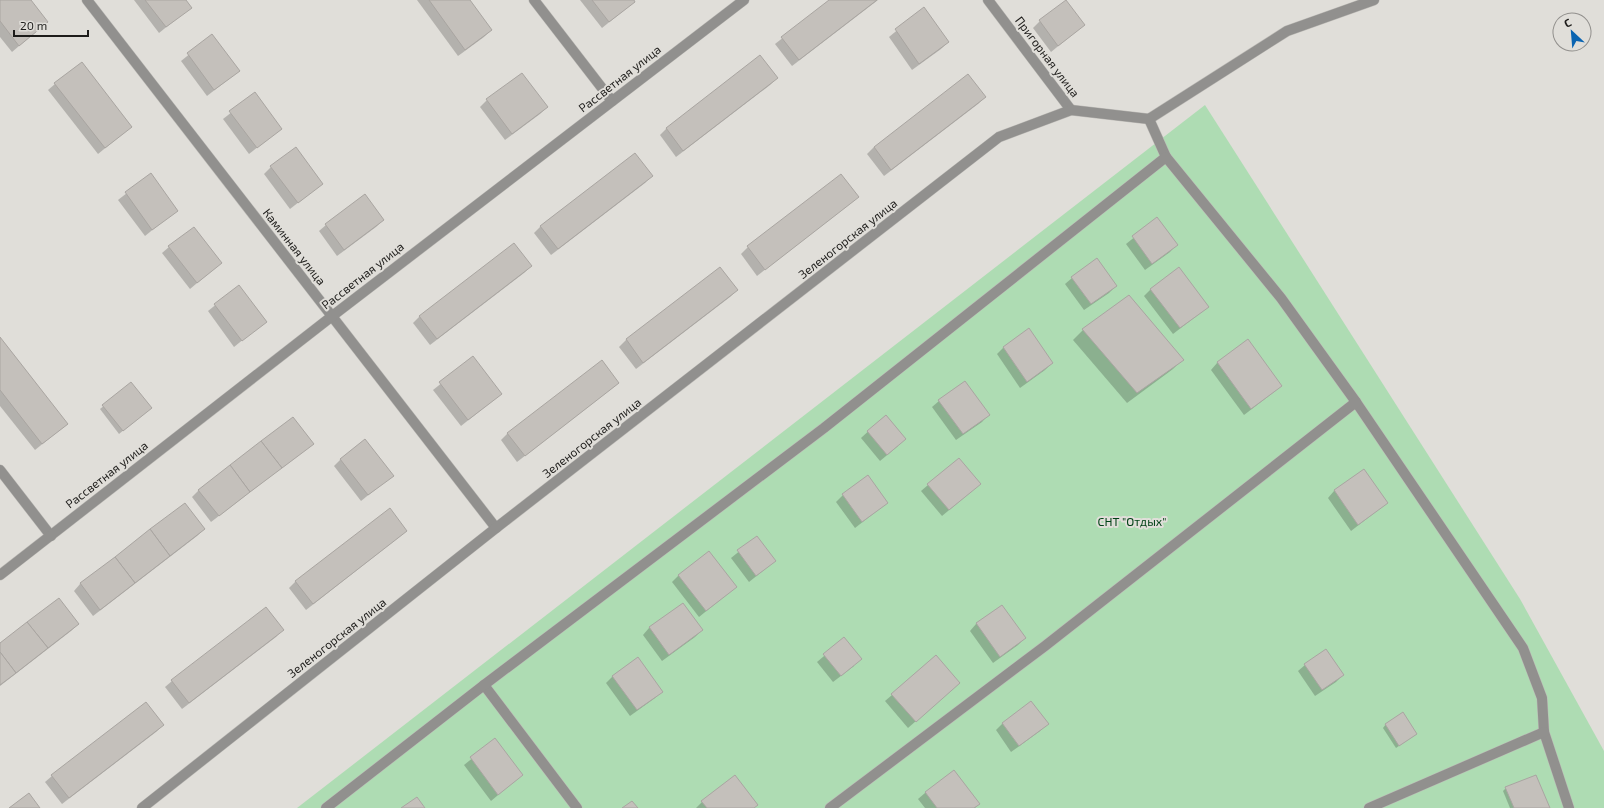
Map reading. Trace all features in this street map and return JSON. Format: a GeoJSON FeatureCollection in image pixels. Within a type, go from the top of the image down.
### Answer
{"type":"FeatureCollection","features":[{"type":"Feature","properties":{"kind":"street","name":"Каминная улица"},"geometry":{"type":"LineString","coordinates":[[87,0],[331,317],[496,528]]}},
{"type":"Feature","properties":{"kind":"street"},"geometry":{"type":"LineString","coordinates":[[534,0],[612,101]]}},
{"type":"Feature","properties":{"kind":"street","name":"Рассветная улица"},"geometry":{"type":"LineString","coordinates":[[0,575],[331,317],[744,0]]}},
{"type":"Feature","properties":{"kind":"street","name":"Пригорная улица"},"geometry":{"type":"LineString","coordinates":[[988,0],[1071,110]]}},
{"type":"Feature","properties":{"kind":"street"},"geometry":{"type":"LineString","coordinates":[[1071,110],[1149,119],[1287,31],[1374,0]]}},
{"type":"Feature","properties":{"kind":"street","name":"Зеленогорская улица"},"geometry":{"type":"LineString","coordinates":[[142,808],[496,528],[999,137],[1071,110]]}},
{"type":"Feature","properties":{"kind":"street"},"geometry":{"type":"LineString","coordinates":[[1149,119],[1166,157],[1280,298],[1356,402],[1523,648],[1542,698],[1544,732],[1569,808]]}},
{"type":"Feature","properties":{"kind":"street"},"geometry":{"type":"LineString","coordinates":[[326,808],[484,685],[824,428],[1166,157]]}},
{"type":"Feature","properties":{"kind":"street"},"geometry":{"type":"LineString","coordinates":[[830,808],[1045,646],[1356,402]]}},
{"type":"Feature","properties":{"kind":"street"},"geometry":{"type":"LineString","coordinates":[[0,470],[51,536]]}},
{"type":"Feature","properties":{"kind":"street"},"geometry":{"type":"LineString","coordinates":[[484,685],[577,808]]}},
{"type":"Feature","properties":{"kind":"street"},"geometry":{"type":"LineString","coordinates":[[1369,808],[1544,732]]}},
{"type":"Feature","properties":{"kind":"green space","name":"СНТ \"Отдых\""},"geometry":{"type":"Polygon","coordinates":[[[1205,105],[1520,599],[1604,751],[1604,808],[297,808],[1205,105]]]}},
{"type":"Feature","properties":{"kind":"building"},"geometry":{"type":"Polygon","coordinates":[[[0,0],[31,0],[48,22],[19,46],[0,21],[0,0]]]}},
{"type":"Feature","properties":{"kind":"building"},"geometry":{"type":"Polygon","coordinates":[[[145,0],[186,0],[192,8],[166,27],[145,0]]]}},
{"type":"Feature","properties":{"kind":"building"},"geometry":{"type":"Polygon","coordinates":[[[429,0],[470,0],[492,30],[465,50],[429,0]]]}},
{"type":"Feature","properties":{"kind":"building"},"geometry":{"type":"Polygon","coordinates":[[[592,0],[634,0],[635,2],[609,22],[592,0]]]}},
{"type":"Feature","properties":{"kind":"building"},"geometry":{"type":"Polygon","coordinates":[[[829,0],[877,0],[799,60],[781,37],[829,0]]]}},
{"type":"Feature","properties":{"kind":"building"},"geometry":{"type":"Polygon","coordinates":[[[1066,0],[1085,25],[1058,46],[1039,20],[1066,0]]]}},
{"type":"Feature","properties":{"kind":"building"},"geometry":{"type":"Polygon","coordinates":[[[924,7],[949,42],[919,64],[895,29],[924,7]]]}},
{"type":"Feature","properties":{"kind":"building"},"geometry":{"type":"Polygon","coordinates":[[[212,34],[240,71],[214,90],[187,53],[212,34]]]}},
{"type":"Feature","properties":{"kind":"building"},"geometry":{"type":"Polygon","coordinates":[[[760,55],[778,78],[683,151],[666,128],[760,55]]]}},
{"type":"Feature","properties":{"kind":"building"},"geometry":{"type":"Polygon","coordinates":[[[82,62],[132,127],[105,148],[54,83],[82,62]]]}},
{"type":"Feature","properties":{"kind":"building"},"geometry":{"type":"Polygon","coordinates":[[[522,73],[548,107],[512,134],[486,99],[522,73]]]}},
{"type":"Feature","properties":{"kind":"building"},"geometry":{"type":"Polygon","coordinates":[[[968,74],[986,97],[891,170],[874,147],[968,74]]]}},
{"type":"Feature","properties":{"kind":"building"},"geometry":{"type":"Polygon","coordinates":[[[255,92],[282,129],[257,148],[229,111],[255,92]]]}},
{"type":"Feature","properties":{"kind":"building"},"geometry":{"type":"Polygon","coordinates":[[[296,147],[323,184],[298,203],[270,166],[296,147]]]}},
{"type":"Feature","properties":{"kind":"building"},"geometry":{"type":"Polygon","coordinates":[[[635,153],[653,176],[558,249],[540,226],[635,153]]]}},
{"type":"Feature","properties":{"kind":"building"},"geometry":{"type":"Polygon","coordinates":[[[151,173],[178,211],[152,230],[125,192],[151,173]]]}},
{"type":"Feature","properties":{"kind":"building"},"geometry":{"type":"Polygon","coordinates":[[[841,174],[859,197],[765,270],[747,246],[841,174]]]}},
{"type":"Feature","properties":{"kind":"building"},"geometry":{"type":"Polygon","coordinates":[[[365,194],[384,220],[344,250],[325,224],[365,194]]]}},
{"type":"Feature","properties":{"kind":"building"},"geometry":{"type":"Polygon","coordinates":[[[1157,217],[1178,245],[1152,264],[1132,236],[1157,217]]]}},
{"type":"Feature","properties":{"kind":"building"},"geometry":{"type":"Polygon","coordinates":[[[194,227],[222,263],[197,283],[168,246],[194,227]]]}},
{"type":"Feature","properties":{"kind":"building"},"geometry":{"type":"Polygon","coordinates":[[[514,243],[532,266],[437,339],[419,316],[514,243]]]}},
{"type":"Feature","properties":{"kind":"building"},"geometry":{"type":"Polygon","coordinates":[[[1097,258],[1117,286],[1091,304],[1071,277],[1097,258]]]}},
{"type":"Feature","properties":{"kind":"building"},"geometry":{"type":"Polygon","coordinates":[[[720,267],[738,290],[643,363],[626,339],[720,267]]]}},
{"type":"Feature","properties":{"kind":"building"},"geometry":{"type":"Polygon","coordinates":[[[1179,267],[1209,307],[1180,328],[1150,289],[1179,267]]]}},
{"type":"Feature","properties":{"kind":"building"},"geometry":{"type":"Polygon","coordinates":[[[239,285],[267,322],[242,341],[214,304],[239,285]]]}},
{"type":"Feature","properties":{"kind":"building"},"geometry":{"type":"Polygon","coordinates":[[[1129,295],[1184,360],[1137,393],[1082,329],[1129,295]]]}},
{"type":"Feature","properties":{"kind":"building"},"geometry":{"type":"Polygon","coordinates":[[[1029,328],[1053,363],[1027,382],[1003,347],[1029,328]]]}},
{"type":"Feature","properties":{"kind":"building"},"geometry":{"type":"Polygon","coordinates":[[[0,337],[68,424],[42,444],[0,390],[0,337]]]}},
{"type":"Feature","properties":{"kind":"building"},"geometry":{"type":"Polygon","coordinates":[[[1248,339],[1282,386],[1251,409],[1217,362],[1248,339]]]}},
{"type":"Feature","properties":{"kind":"building"},"geometry":{"type":"Polygon","coordinates":[[[473,356],[502,394],[468,420],[439,382],[473,356]]]}},
{"type":"Feature","properties":{"kind":"building"},"geometry":{"type":"Polygon","coordinates":[[[602,360],[619,383],[525,456],[507,433],[602,360]]]}},
{"type":"Feature","properties":{"kind":"building"},"geometry":{"type":"Polygon","coordinates":[[[965,381],[990,415],[963,434],[938,400],[965,381]]]}},
{"type":"Feature","properties":{"kind":"building"},"geometry":{"type":"Polygon","coordinates":[[[131,382],[152,408],[123,431],[102,405],[131,382]]]}},
{"type":"Feature","properties":{"kind":"building"},"geometry":{"type":"Polygon","coordinates":[[[886,415],[906,439],[887,455],[867,431],[886,415]]]}},
{"type":"Feature","properties":{"kind":"building"},"geometry":{"type":"Polygon","coordinates":[[[293,417],[314,444],[282,468],[261,441],[293,417]]]}},
{"type":"Feature","properties":{"kind":"building"},"geometry":{"type":"Polygon","coordinates":[[[365,439],[394,476],[368,495],[340,459],[365,439]]]}},
{"type":"Feature","properties":{"kind":"building"},"geometry":{"type":"Polygon","coordinates":[[[261,441],[282,468],[250,492],[230,465],[261,441]]]}},
{"type":"Feature","properties":{"kind":"building"},"geometry":{"type":"Polygon","coordinates":[[[959,458],[981,484],[949,510],[927,484],[959,458]]]}},
{"type":"Feature","properties":{"kind":"building"},"geometry":{"type":"Polygon","coordinates":[[[230,465],[250,492],[219,516],[198,490],[230,465]]]}},
{"type":"Feature","properties":{"kind":"building"},"geometry":{"type":"Polygon","coordinates":[[[1364,469],[1388,503],[1358,525],[1334,490],[1364,469]]]}},
{"type":"Feature","properties":{"kind":"building"},"geometry":{"type":"Polygon","coordinates":[[[868,475],[888,503],[862,522],[842,494],[868,475]]]}},
{"type":"Feature","properties":{"kind":"building"},"geometry":{"type":"Polygon","coordinates":[[[185,503],[205,529],[170,556],[150,529],[185,503]]]}},
{"type":"Feature","properties":{"kind":"building"},"geometry":{"type":"Polygon","coordinates":[[[390,508],[407,531],[313,604],[295,581],[390,508]]]}},
{"type":"Feature","properties":{"kind":"building"},"geometry":{"type":"Polygon","coordinates":[[[150,529],[170,556],[135,583],[115,557],[150,529]]]}},
{"type":"Feature","properties":{"kind":"building"},"geometry":{"type":"Polygon","coordinates":[[[757,536],[776,561],[756,576],[737,550],[757,536]]]}},
{"type":"Feature","properties":{"kind":"building"},"geometry":{"type":"Polygon","coordinates":[[[709,551],[737,587],[706,611],[678,575],[709,551]]]}},
{"type":"Feature","properties":{"kind":"building"},"geometry":{"type":"Polygon","coordinates":[[[115,557],[135,583],[100,610],[80,583],[115,557]]]}},
{"type":"Feature","properties":{"kind":"building"},"geometry":{"type":"Polygon","coordinates":[[[59,598],[79,624],[48,648],[27,622],[59,598]]]}},
{"type":"Feature","properties":{"kind":"building"},"geometry":{"type":"Polygon","coordinates":[[[683,603],[703,630],[669,655],[649,627],[683,603]]]}},
{"type":"Feature","properties":{"kind":"building"},"geometry":{"type":"Polygon","coordinates":[[[1002,605],[1026,638],[1000,657],[976,623],[1002,605]]]}},
{"type":"Feature","properties":{"kind":"building"},"geometry":{"type":"Polygon","coordinates":[[[266,607],[284,630],[189,703],[171,680],[266,607]]]}},
{"type":"Feature","properties":{"kind":"building"},"geometry":{"type":"Polygon","coordinates":[[[27,622],[48,648],[16,673],[0,652],[0,643],[27,622]]]}},
{"type":"Feature","properties":{"kind":"building"},"geometry":{"type":"Polygon","coordinates":[[[844,637],[862,659],[841,676],[823,654],[844,637]]]}},
{"type":"Feature","properties":{"kind":"building"},"geometry":{"type":"Polygon","coordinates":[[[1326,649],[1344,675],[1322,690],[1304,664],[1326,649]]]}},
{"type":"Feature","properties":{"kind":"building"},"geometry":{"type":"Polygon","coordinates":[[[0,652],[16,673],[0,685],[0,652]]]}},
{"type":"Feature","properties":{"kind":"building"},"geometry":{"type":"Polygon","coordinates":[[[936,655],[960,683],[916,722],[891,694],[936,655]]]}},
{"type":"Feature","properties":{"kind":"building"},"geometry":{"type":"Polygon","coordinates":[[[638,657],[663,692],[637,710],[612,676],[638,657]]]}},
{"type":"Feature","properties":{"kind":"building"},"geometry":{"type":"Polygon","coordinates":[[[1031,701],[1049,724],[1019,746],[1002,723],[1031,701]]]}},
{"type":"Feature","properties":{"kind":"building"},"geometry":{"type":"Polygon","coordinates":[[[146,702],[164,725],[69,798],[51,775],[146,702]]]}},
{"type":"Feature","properties":{"kind":"building"},"geometry":{"type":"Polygon","coordinates":[[[1403,712],[1417,734],[1399,746],[1385,724],[1403,712]]]}},
{"type":"Feature","properties":{"kind":"building"},"geometry":{"type":"Polygon","coordinates":[[[495,738],[523,775],[498,795],[470,757],[495,738]]]}},
{"type":"Feature","properties":{"kind":"building"},"geometry":{"type":"Polygon","coordinates":[[[954,770],[980,804],[974,808],[937,808],[925,792],[954,770]]]}},
{"type":"Feature","properties":{"kind":"building"},"geometry":{"type":"Polygon","coordinates":[[[735,775],[758,805],[754,808],[707,808],[701,801],[735,775]]]}},
{"type":"Feature","properties":{"kind":"building"},"geometry":{"type":"Polygon","coordinates":[[[1536,775],[1550,808],[1514,808],[1505,787],[1536,775]]]}},
{"type":"Feature","properties":{"kind":"building"},"geometry":{"type":"Polygon","coordinates":[[[29,793],[40,808],[9,808],[29,793]]]}},
{"type":"Feature","properties":{"kind":"building"},"geometry":{"type":"Polygon","coordinates":[[[417,797],[425,808],[401,808],[417,797]]]}},
{"type":"Feature","properties":{"kind":"building"},"geometry":{"type":"Polygon","coordinates":[[[632,801],[638,808],[622,808],[632,801]]]}}]}
